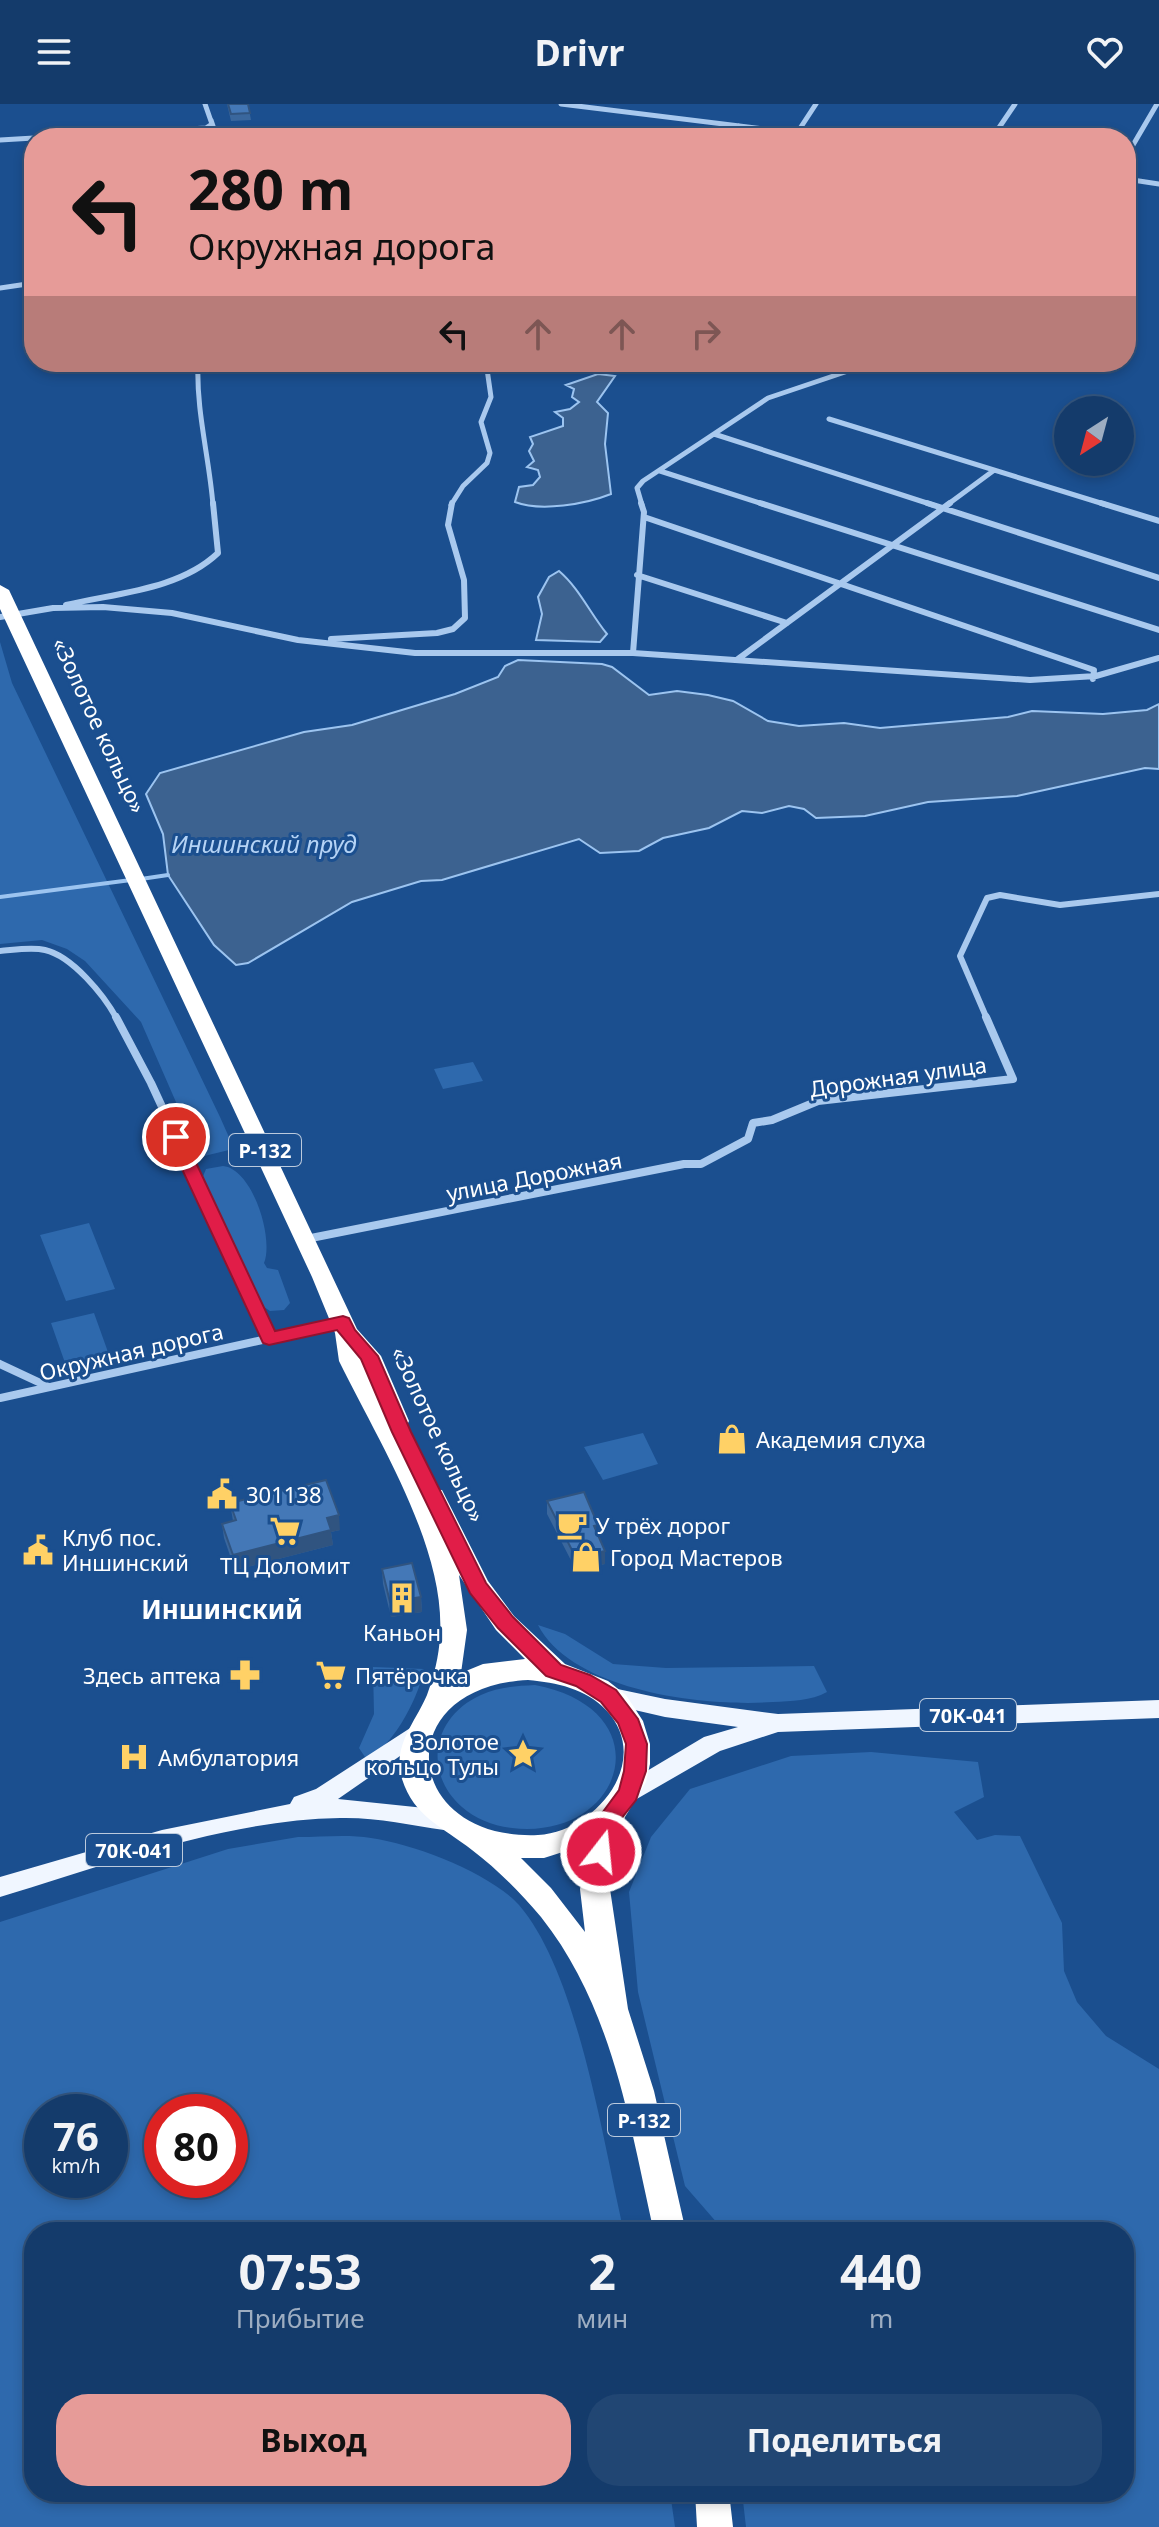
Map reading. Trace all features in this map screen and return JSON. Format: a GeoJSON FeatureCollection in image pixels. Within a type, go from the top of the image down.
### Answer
{"type":"FeatureCollection","features":[{"type":"Feature","properties":{"kind":"highway","name":"«Золотое кольцо»"},"geometry":{"type":"LineString","coordinates":[[0,590],[6,616],[138,878],[306,1239],[345,1328],[351,1361],[432,1531],[451,1587],[454,1633],[436,1704],[418,1732],[413,1756],[415,1778],[427,1800],[444,1820],[481,1841],[544,1900],[590,1965],[613,2009]]}},
{"type":"Feature","properties":{"kind":"highway","name":"«Золотое кольцо»"},"geometry":{"type":"LineString","coordinates":[[345,1328],[369,1356],[401,1432],[478,1587],[505,1623],[554,1670]]}},
{"type":"Feature","properties":{"kind":"highway","name":"«Золотое кольцо»"},"geometry":{"type":"LineString","coordinates":[[436,1704],[461,1685],[504,1670],[554,1670],[583,1680],[608,1696],[627,1719],[636,1744],[635,1771],[619,1805],[595,1889],[613,2009],[638,2091],[668,2222]]}},
{"type":"Feature","properties":{"kind":"highway","name":"«Золотое кольцо»"},"geometry":{"type":"LineString","coordinates":[[481,1841],[516,1847],[546,1845],[574,1838],[619,1805]]}},
{"type":"Feature","properties":{"kind":"highway"},"geometry":{"type":"LineString","coordinates":[[713,2502],[715,2527]]}},
{"type":"Feature","properties":{"kind":"main road","name":"70К-041"},"geometry":{"type":"LineString","coordinates":[[608,1696],[665,1708],[778,1723],[1159,1709]]}},
{"type":"Feature","properties":{"kind":"main road","name":"70К-041"},"geometry":{"type":"LineString","coordinates":[[619,1805],[712,1744],[778,1723]]}},
{"type":"Feature","properties":{"kind":"main road","name":"70К-041"},"geometry":{"type":"LineString","coordinates":[[0,1887],[269,1817],[324,1796],[418,1732]]}},
{"type":"Feature","properties":{"kind":"main road","name":"70К-041"},"geometry":{"type":"LineString","coordinates":[[269,1817],[331,1809],[377,1811],[444,1820]]}},
{"type":"Feature","properties":{"kind":"street"},"geometry":{"type":"LineString","coordinates":[[205,104],[214,128]]}},
{"type":"Feature","properties":{"kind":"street"},"geometry":{"type":"LineString","coordinates":[[561,104],[756,128]]}},
{"type":"Feature","properties":{"kind":"street"},"geometry":{"type":"LineString","coordinates":[[800,128],[816,104]]}},
{"type":"Feature","properties":{"kind":"street"},"geometry":{"type":"LineString","coordinates":[[999,128],[1015,104]]}},
{"type":"Feature","properties":{"kind":"street"},"geometry":{"type":"LineString","coordinates":[[1136,140],[1157,104]]}},
{"type":"Feature","properties":{"kind":"street"},"geometry":{"type":"LineString","coordinates":[[206,128],[212,124]]}},
{"type":"Feature","properties":{"kind":"street"},"geometry":{"type":"LineString","coordinates":[[0,140],[24,139]]}},
{"type":"Feature","properties":{"kind":"street"},"geometry":{"type":"LineString","coordinates":[[1136,181],[1159,184]]}},
{"type":"Feature","properties":{"kind":"street"},"geometry":{"type":"LineString","coordinates":[[0,288],[24,284]]}},
{"type":"Feature","properties":{"kind":"street"},"geometry":{"type":"LineString","coordinates":[[6,616],[53,608],[186,575],[206,565],[218,553],[209,457],[196,402],[198,372]]}},
{"type":"Feature","properties":{"kind":"street"},"geometry":{"type":"LineString","coordinates":[[298,640],[429,634],[453,629],[465,618],[463,577],[452,540],[449,509],[490,457],[492,442],[481,422],[491,397],[487,372]]}},
{"type":"Feature","properties":{"kind":"street"},"geometry":{"type":"LineString","coordinates":[[633,653],[644,517],[637,488],[757,404],[845,372]]}},
{"type":"Feature","properties":{"kind":"street"},"geometry":{"type":"LineString","coordinates":[[829,419],[1159,521]]}},
{"type":"Feature","properties":{"kind":"street"},"geometry":{"type":"LineString","coordinates":[[714,434],[1159,578]]}},
{"type":"Feature","properties":{"kind":"street"},"geometry":{"type":"LineString","coordinates":[[660,471],[1159,630]]}},
{"type":"Feature","properties":{"kind":"street"},"geometry":{"type":"LineString","coordinates":[[738,660],[993,471]]}},
{"type":"Feature","properties":{"kind":"street"},"geometry":{"type":"LineString","coordinates":[[644,517],[1094,670],[1093,679]]}},
{"type":"Feature","properties":{"kind":"street"},"geometry":{"type":"LineString","coordinates":[[637,575],[787,623]]}},
{"type":"Feature","properties":{"kind":"street"},"geometry":{"type":"LineString","coordinates":[[53,608],[172,613],[298,640],[415,653],[633,653],[959,677],[1093,679],[1119,675],[1159,658]]}},
{"type":"Feature","properties":{"kind":"street","name":"Дорожная улица"},"geometry":{"type":"LineString","coordinates":[[753,1123],[772,1120],[818,1101],[1013,1079],[960,956],[987,898],[1000,895],[1060,905],[1159,894]]}},
{"type":"Feature","properties":{"kind":"street"},"geometry":{"type":"LineString","coordinates":[[0,951],[42,949],[61,955],[110,1006],[144,1069],[269,1338]]}},
{"type":"Feature","properties":{"kind":"street","name":"улица Дорожная"},"geometry":{"type":"LineString","coordinates":[[306,1239],[684,1164],[701,1164],[748,1139],[753,1123]]}},
{"type":"Feature","properties":{"kind":"street","name":"Окружная дорога"},"geometry":{"type":"LineString","coordinates":[[0,1398],[269,1338],[345,1328]]}},
{"type":"Feature","properties":{"kind":"street"},"geometry":{"type":"LineString","coordinates":[[0,1364],[50,1387]]}},
{"type":"Feature","properties":{"kind":"shaded area"},"geometry":{"type":"Polygon","coordinates":[[[0,642],[12,683],[220,1117],[232,1144],[229,1150],[200,1157],[141,1022],[85,961],[67,949],[42,940],[0,944],[0,642]]]}},
{"type":"Feature","properties":{"kind":"shaded area"},"geometry":{"type":"Polygon","coordinates":[[[473,1062],[483,1081],[443,1089],[434,1069],[473,1062]]]}},
{"type":"Feature","properties":{"kind":"shaded area"},"geometry":{"type":"Polygon","coordinates":[[[223,1166],[234,1170],[252,1192],[266,1238],[264,1263],[267,1268],[278,1270],[290,1303],[284,1310],[270,1311],[264,1307],[202,1179],[206,1169],[223,1166]]]}},
{"type":"Feature","properties":{"kind":"shaded area"},"geometry":{"type":"Polygon","coordinates":[[[89,1223],[115,1289],[66,1301],[40,1235],[89,1223]]]}},
{"type":"Feature","properties":{"kind":"shaded area"},"geometry":{"type":"Polygon","coordinates":[[[94,1313],[113,1366],[70,1377],[51,1323],[94,1313]]]}},
{"type":"Feature","properties":{"kind":"shaded area"},"geometry":{"type":"Polygon","coordinates":[[[643,1433],[658,1464],[603,1480],[584,1447],[643,1433]]]}},
{"type":"Feature","properties":{"kind":"shaded area"},"geometry":{"type":"Polygon","coordinates":[[[538,1625],[565,1634],[613,1664],[666,1668],[814,1666],[827,1692],[801,1700],[745,1703],[678,1698],[610,1680],[580,1666],[555,1648],[538,1625]]]}},
{"type":"Feature","properties":{"kind":"shaded area"},"geometry":{"type":"Polygon","coordinates":[[[373,1667],[424,1669],[411,1707],[394,1734],[375,1753],[365,1757],[359,1748],[374,1714],[373,1667]]]}},
{"type":"Feature","properties":{"kind":"shaded area"},"geometry":{"type":"Polygon","coordinates":[[[535,1685],[576,1699],[602,1720],[614,1745],[614,1771],[603,1795],[581,1815],[550,1827],[512,1828],[492,1824],[467,1811],[449,1793],[441,1778],[438,1746],[452,1716],[465,1704],[494,1690],[535,1685]]]}},
{"type":"Feature","properties":{"kind":"shaded area"},"geometry":{"type":"Polygon","coordinates":[[[871,1752],[978,1762],[984,1797],[954,1812],[977,1840],[995,1835],[1020,1836],[1062,1923],[1064,1971],[1077,2002],[1106,2036],[1159,2069],[1159,2527],[746,2527],[743,2502],[1134,2502],[1134,2222],[716,2222],[685,2186],[638,1992],[629,1892],[651,1837],[690,1789],[791,1756],[871,1752]]]}},
{"type":"Feature","properties":{"kind":"shaded area"},"geometry":{"type":"Polygon","coordinates":[[[353,1836],[408,1846],[471,1871],[506,1893],[519,1905],[540,1935],[573,2015],[622,2222],[24,2222],[24,2502],[671,2502],[675,2527],[0,2527],[0,1922],[228,1849],[298,1837],[353,1836]]]}},
{"type":"Feature","properties":{"kind":"water"},"geometry":{"type":"Polygon","coordinates":[[[598,374],[615,376],[597,402],[608,413],[605,444],[611,494],[563,506],[515,502],[519,487],[533,485],[540,477],[538,470],[527,467],[534,461],[529,451],[533,444],[530,437],[563,426],[563,418],[555,412],[570,409],[579,402],[572,397],[574,389],[566,385],[598,374]]]}},
{"type":"Feature","properties":{"kind":"water"},"geometry":{"type":"Polygon","coordinates":[[[559,571],[607,634],[600,642],[536,640],[542,614],[538,597],[549,577],[559,571]]]}},
{"type":"Feature","properties":{"kind":"water","name":"Иншинский пруд"},"geometry":{"type":"Polygon","coordinates":[[[518,660],[602,664],[612,667],[649,695],[677,691],[708,695],[733,701],[768,721],[799,726],[844,723],[880,728],[1008,717],[1032,711],[1103,714],[1147,710],[1159,704],[1159,769],[1145,768],[1017,796],[928,802],[865,816],[816,818],[804,809],[789,806],[762,813],[742,811],[709,828],[663,838],[639,851],[600,853],[579,839],[442,880],[421,881],[352,902],[248,963],[236,965],[214,945],[168,875],[163,834],[146,794],[160,773],[304,732],[352,725],[455,694],[498,677],[505,666],[518,660]]]}},
{"type":"Feature","properties":{"kind":"building"},"geometry":{"type":"Polygon","coordinates":[[[228,104],[248,104],[250,113],[231,114],[228,104]]]}},
{"type":"Feature","properties":{"kind":"building","name":"ТЦ Доломит"},"geometry":{"type":"Polygon","coordinates":[[[326,1480],[339,1515],[327,1518],[331,1530],[233,1555],[222,1524],[236,1520],[230,1503],[326,1480]]]}},
{"type":"Feature","properties":{"kind":"building"},"geometry":{"type":"Polygon","coordinates":[[[584,1492],[605,1551],[576,1558],[547,1501],[584,1492]]]}},
{"type":"Feature","properties":{"kind":"building"},"geometry":{"type":"Polygon","coordinates":[[[412,1563],[421,1597],[390,1602],[382,1569],[412,1563]]]}},
{"type":"Feature","properties":{"kind":"waterway"},"geometry":{"type":"LineString","coordinates":[[141,879],[168,875]]}},
{"type":"Feature","properties":{"kind":"waterway"},"geometry":{"type":"LineString","coordinates":[[0,897],[131,880]]}},
{"type":"Feature","properties":{"kind":"place","name":"Академия слуха"},"geometry":{"type":"Point","coordinates":[732,1439]}},
{"type":"Feature","properties":{"kind":"place","name":"301138"},"geometry":{"type":"Point","coordinates":[222,1494]}},
{"type":"Feature","properties":{"kind":"place","name":"У трёх дорог"},"geometry":{"type":"Point","coordinates":[572,1525]}},
{"type":"Feature","properties":{"kind":"place","name":"ТЦ Доломит"},"geometry":{"type":"Point","coordinates":[285,1531]}},
{"type":"Feature","properties":{"kind":"place","name":"Клуб пос. Иншинский"},"geometry":{"type":"Point","coordinates":[38,1550]}},
{"type":"Feature","properties":{"kind":"place","name":"Город Мастеров"},"geometry":{"type":"Point","coordinates":[586,1557]}},
{"type":"Feature","properties":{"kind":"place","name":"Каньон"},"geometry":{"type":"Point","coordinates":[402,1598]}},
{"type":"Feature","properties":{"kind":"place","name":"Здесь аптека"},"geometry":{"type":"Point","coordinates":[245,1675]}},
{"type":"Feature","properties":{"kind":"place","name":"Пятёрочка"},"geometry":{"type":"Point","coordinates":[331,1675]}},
{"type":"Feature","properties":{"kind":"place","name":"Золотое кольцо Тулы"},"geometry":{"type":"Point","coordinates":[523,1754]}},
{"type":"Feature","properties":{"kind":"place","name":"Амбулатория"},"geometry":{"type":"Point","coordinates":[134,1757]}},
{"type":"Feature","properties":{"kind":"district","name":"Иншинский"},"geometry":{"type":"Point","coordinates":[222,1609]}},
{"type":"Feature","properties":{"kind":"route"},"geometry":{"type":"LineString","coordinates":[[176,1137],[269,1338],[343,1323],[347,1333],[369,1356],[401,1432],[478,1587],[505,1623],[554,1670],[583,1680],[608,1696],[627,1719],[636,1744],[635,1771],[628,1794],[611,1816],[601,1852]]}}]}
